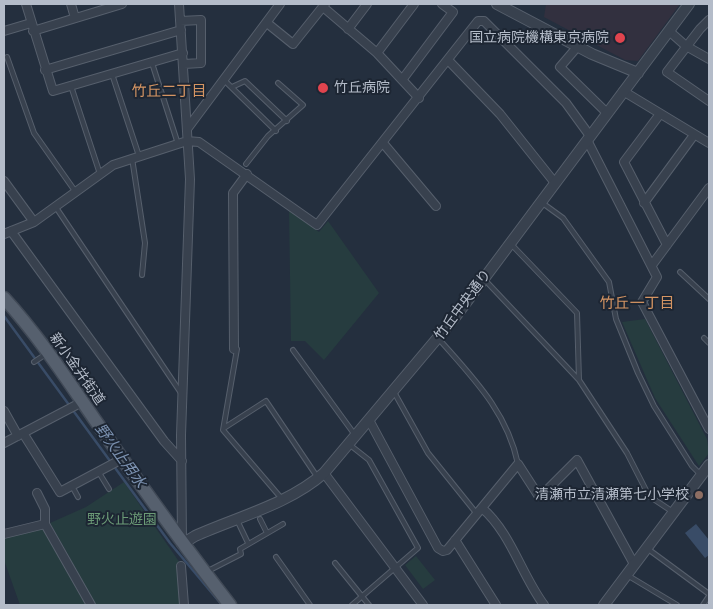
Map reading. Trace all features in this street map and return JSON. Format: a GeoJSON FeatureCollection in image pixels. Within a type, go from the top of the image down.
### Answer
{"type":"FeatureCollection","features":[{"type":"Feature","properties":{"kind":"main road","name":"新小金井街道"},"geometry":{"type":"LineString","coordinates":[[4,298],[22,318],[74,406],[230,605]]}},
{"type":"Feature","properties":{"kind":"street"},"geometry":{"type":"LineString","coordinates":[[26,4],[53,91],[183,52]]}},
{"type":"Feature","properties":{"kind":"street"},"geometry":{"type":"LineString","coordinates":[[71,4],[75,18]]}},
{"type":"Feature","properties":{"kind":"street"},"geometry":{"type":"LineString","coordinates":[[4,30],[32,27],[75,18],[122,4]]}},
{"type":"Feature","properties":{"kind":"street"},"geometry":{"type":"LineString","coordinates":[[179,4],[190,179],[182,395],[182,544]]}},
{"type":"Feature","properties":{"kind":"street"},"geometry":{"type":"LineString","coordinates":[[187,129],[223,78],[280,4]]}},
{"type":"Feature","properties":{"kind":"street"},"geometry":{"type":"LineString","coordinates":[[348,29],[367,4]]}},
{"type":"Feature","properties":{"kind":"street"},"geometry":{"type":"LineString","coordinates":[[377,52],[414,4]]}},
{"type":"Feature","properties":{"kind":"street"},"geometry":{"type":"LineString","coordinates":[[402,80],[453,12],[442,4]]}},
{"type":"Feature","properties":{"kind":"street","name":"竹丘中央通り"},"geometry":{"type":"LineString","coordinates":[[182,544],[195,536],[282,499],[321,475],[394,392],[438,338],[689,4]]}},
{"type":"Feature","properties":{"kind":"street"},"geometry":{"type":"LineString","coordinates":[[267,23],[293,44],[324,5],[348,29],[377,52],[419,98]]}},
{"type":"Feature","properties":{"kind":"street"},"geometry":{"type":"LineString","coordinates":[[501,5],[578,46],[638,73]]}},
{"type":"Feature","properties":{"kind":"street"},"geometry":{"type":"LineString","coordinates":[[180,21],[201,20],[201,63],[184,64]]}},
{"type":"Feature","properties":{"kind":"street"},"geometry":{"type":"LineString","coordinates":[[709,20],[686,46],[668,72],[709,101]]}},
{"type":"Feature","properties":{"kind":"street"},"geometry":{"type":"LineString","coordinates":[[182,461],[164,441],[7,232],[34,222],[113,165],[187,141],[199,142],[317,225],[384,143],[478,21],[484,21],[566,103],[588,138],[657,277],[642,302],[709,429]]}},
{"type":"Feature","properties":{"kind":"street"},"geometry":{"type":"LineString","coordinates":[[45,70],[181,30]]}},
{"type":"Feature","properties":{"kind":"street"},"geometry":{"type":"LineString","coordinates":[[669,32],[686,46],[709,59]]}},
{"type":"Feature","properties":{"kind":"street"},"geometry":{"type":"LineString","coordinates":[[578,46],[560,67],[607,113]]}},
{"type":"Feature","properties":{"kind":"street"},"geometry":{"type":"LineString","coordinates":[[448,60],[500,114],[555,183]]}},
{"type":"Feature","properties":{"kind":"street"},"geometry":{"type":"LineString","coordinates":[[623,92],[709,144]]}},
{"type":"Feature","properties":{"kind":"street"},"geometry":{"type":"LineString","coordinates":[[660,114],[624,162],[667,244]]}},
{"type":"Feature","properties":{"kind":"street"},"geometry":{"type":"LineString","coordinates":[[644,203],[694,135]]}},
{"type":"Feature","properties":{"kind":"street"},"geometry":{"type":"LineString","coordinates":[[384,143],[436,206]]}},
{"type":"Feature","properties":{"kind":"street"},"geometry":{"type":"LineString","coordinates":[[236,348],[233,193],[247,174]]}},
{"type":"Feature","properties":{"kind":"street"},"geometry":{"type":"LineString","coordinates":[[4,182],[34,222]]}},
{"type":"Feature","properties":{"kind":"street"},"geometry":{"type":"LineString","coordinates":[[652,265],[709,188]]}},
{"type":"Feature","properties":{"kind":"street"},"geometry":{"type":"LineString","coordinates":[[4,443],[74,406]]}},
{"type":"Feature","properties":{"kind":"street"},"geometry":{"type":"LineString","coordinates":[[4,411],[60,492],[116,462]]}},
{"type":"Feature","properties":{"kind":"street"},"geometry":{"type":"LineString","coordinates":[[370,420],[438,548],[443,551],[447,550],[518,464],[538,495],[546,491],[577,460],[634,564]]}},
{"type":"Feature","properties":{"kind":"street"},"geometry":{"type":"LineString","coordinates":[[609,604],[626,575],[709,465]]}},
{"type":"Feature","properties":{"kind":"street"},"geometry":{"type":"LineString","coordinates":[[321,475],[423,605]]}},
{"type":"Feature","properties":{"kind":"street"},"geometry":{"type":"LineString","coordinates":[[37,493],[45,509],[45,524],[91,605]]}},
{"type":"Feature","properties":{"kind":"street"},"geometry":{"type":"LineString","coordinates":[[479,511],[500,527],[533,590],[544,605]]}},
{"type":"Feature","properties":{"kind":"street"},"geometry":{"type":"LineString","coordinates":[[4,534],[45,524]]}},
{"type":"Feature","properties":{"kind":"street"},"geometry":{"type":"LineString","coordinates":[[454,540],[496,605]]}},
{"type":"Feature","properties":{"kind":"street"},"geometry":{"type":"LineString","coordinates":[[181,566],[184,605]]}},
{"type":"Feature","properties":{"kind":"lane"},"geometry":{"type":"LineString","coordinates":[[7,57],[34,133],[75,191]]}},
{"type":"Feature","properties":{"kind":"lane"},"geometry":{"type":"LineString","coordinates":[[152,62],[178,144]]}},
{"type":"Feature","properties":{"kind":"lane"},"geometry":{"type":"LineString","coordinates":[[112,74],[135,157],[145,243],[142,275]]}},
{"type":"Feature","properties":{"kind":"lane"},"geometry":{"type":"LineString","coordinates":[[223,78],[276,131]]}},
{"type":"Feature","properties":{"kind":"lane"},"geometry":{"type":"LineString","coordinates":[[232,87],[245,81],[287,121]]}},
{"type":"Feature","properties":{"kind":"lane"},"geometry":{"type":"LineString","coordinates":[[246,164],[268,136],[276,131],[303,105],[278,83]]}},
{"type":"Feature","properties":{"kind":"lane"},"geometry":{"type":"LineString","coordinates":[[71,86],[100,174]]}},
{"type":"Feature","properties":{"kind":"lane"},"geometry":{"type":"LineString","coordinates":[[541,202],[563,218],[609,282],[616,319],[638,373],[654,406],[692,466],[701,475]]}},
{"type":"Feature","properties":{"kind":"lane"},"geometry":{"type":"LineString","coordinates":[[55,206],[182,395]]}},
{"type":"Feature","properties":{"kind":"lane"},"geometry":{"type":"LineString","coordinates":[[510,243],[577,313],[579,380]]}},
{"type":"Feature","properties":{"kind":"lane"},"geometry":{"type":"LineString","coordinates":[[680,272],[709,299]]}},
{"type":"Feature","properties":{"kind":"lane"},"geometry":{"type":"LineString","coordinates":[[484,278],[579,380],[627,453],[649,496],[673,512]]}},
{"type":"Feature","properties":{"kind":"lane"},"geometry":{"type":"LineString","coordinates":[[438,338],[488,395],[515,448],[518,464]]}},
{"type":"Feature","properties":{"kind":"lane"},"geometry":{"type":"LineString","coordinates":[[704,338],[709,343]]}},
{"type":"Feature","properties":{"kind":"lane"},"geometry":{"type":"LineString","coordinates":[[236,348],[223,430],[282,499]]}},
{"type":"Feature","properties":{"kind":"lane"},"geometry":{"type":"LineString","coordinates":[[293,350],[352,439],[369,460],[418,548],[352,605]]}},
{"type":"Feature","properties":{"kind":"lane"},"geometry":{"type":"LineString","coordinates":[[34,362],[43,356]]}},
{"type":"Feature","properties":{"kind":"lane"},"geometry":{"type":"LineString","coordinates":[[394,392],[428,453],[479,511]]}},
{"type":"Feature","properties":{"kind":"lane"},"geometry":{"type":"LineString","coordinates":[[224,428],[266,401],[321,475]]}},
{"type":"Feature","properties":{"kind":"lane"},"geometry":{"type":"LineString","coordinates":[[98,471],[109,489]]}},
{"type":"Feature","properties":{"kind":"lane"},"geometry":{"type":"LineString","coordinates":[[72,486],[78,497]]}},
{"type":"Feature","properties":{"kind":"lane"},"geometry":{"type":"LineString","coordinates":[[236,518],[248,543]]}},
{"type":"Feature","properties":{"kind":"lane"},"geometry":{"type":"LineString","coordinates":[[260,519],[267,533]]}},
{"type":"Feature","properties":{"kind":"lane"},"geometry":{"type":"LineString","coordinates":[[204,572],[241,554],[240,549],[248,543],[283,524]]}},
{"type":"Feature","properties":{"kind":"lane"},"geometry":{"type":"LineString","coordinates":[[646,548],[709,595],[703,605]]}},
{"type":"Feature","properties":{"kind":"lane"},"geometry":{"type":"LineString","coordinates":[[276,557],[310,605]]}},
{"type":"Feature","properties":{"kind":"lane"},"geometry":{"type":"LineString","coordinates":[[335,563],[369,605]]}},
{"type":"Feature","properties":{"kind":"lane"},"geometry":{"type":"LineString","coordinates":[[626,575],[677,605]]}},
{"type":"Feature","properties":{"kind":"shaded area","name":"国立病院機構東京病院"},"geometry":{"type":"Polygon","coordinates":[[[546,4],[680,4],[638,61],[625,60],[544,17],[546,4]]]}},
{"type":"Feature","properties":{"kind":"green space"},"geometry":{"type":"Polygon","coordinates":[[[289,210],[319,232],[328,221],[379,293],[324,360],[305,341],[291,341],[289,210]]]}},
{"type":"Feature","properties":{"kind":"green space"},"geometry":{"type":"Polygon","coordinates":[[[645,319],[707,439],[709,453],[699,466],[655,398],[622,322],[645,319]]]}},
{"type":"Feature","properties":{"kind":"green space","name":"野火止遊園"},"geometry":{"type":"Polygon","coordinates":[[[124,482],[180,563],[181,605],[20,605],[4,560],[4,538],[42,528],[46,529],[86,594],[69,556],[50,523],[86,507],[124,482]]]}},
{"type":"Feature","properties":{"kind":"green space"},"geometry":{"type":"Polygon","coordinates":[[[416,556],[435,580],[423,589],[405,565],[416,556]]]}},
{"type":"Feature","properties":{"kind":"water"},"geometry":{"type":"Polygon","coordinates":[[[696,524],[709,540],[709,555],[705,558],[685,533],[696,524]]]}},
{"type":"Feature","properties":{"kind":"waterway","name":"野火止用水"},"geometry":{"type":"LineString","coordinates":[[4,316],[170,543],[222,605]]}},
{"type":"Feature","properties":{"kind":"place","name":"国立病院機構東京病院"},"geometry":{"type":"Point","coordinates":[620,38]}},
{"type":"Feature","properties":{"kind":"place","name":"竹丘病院"},"geometry":{"type":"Point","coordinates":[323,88]}},
{"type":"Feature","properties":{"kind":"place","name":"清瀬市立清瀬第七小学校"},"geometry":{"type":"Point","coordinates":[699,495]}},
{"type":"Feature","properties":{"kind":"district","name":"竹丘二丁目"},"geometry":{"type":"Point","coordinates":[169,92]}},
{"type":"Feature","properties":{"kind":"district","name":"竹丘一丁目"},"geometry":{"type":"Point","coordinates":[637,304]}}]}
